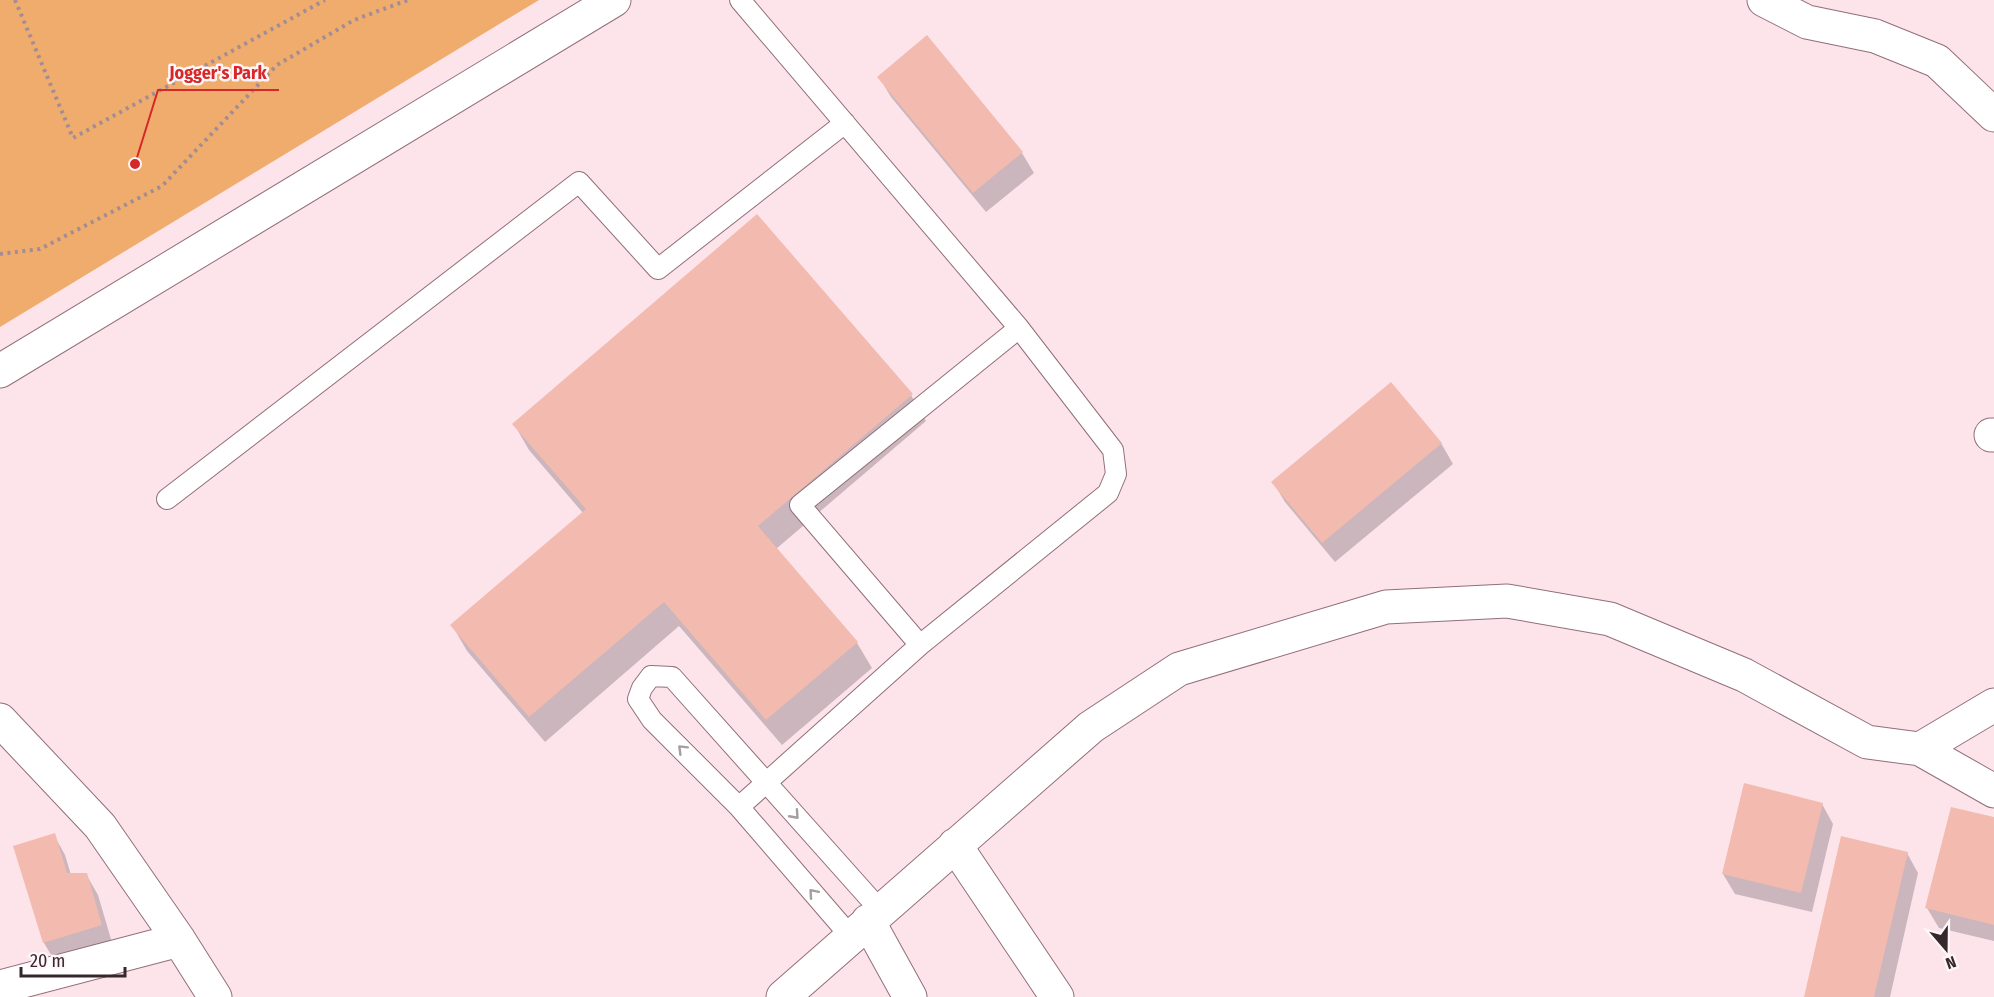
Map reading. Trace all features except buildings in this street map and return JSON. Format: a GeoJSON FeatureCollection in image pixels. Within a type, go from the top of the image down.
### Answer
{"type":"FeatureCollection","features":[{"type":"Feature","properties":{"kind":"street"},"geometry":{"type":"LineString","coordinates":[[0,371],[614,0]]}},
{"type":"Feature","properties":{"kind":"street"},"geometry":{"type":"LineString","coordinates":[[1764,0],[1807,22],[1875,36],[1937,61],[1994,115]]}},
{"type":"Feature","properties":{"kind":"street"},"geometry":{"type":"LineString","coordinates":[[783,997],[1091,727],[1179,669],[1386,607],[1507,601],[1610,619],[1744,675],[1867,742],[1920,748],[1994,791]]}},
{"type":"Feature","properties":{"kind":"street"},"geometry":{"type":"LineString","coordinates":[[1920,748],[1994,705]]}},
{"type":"Feature","properties":{"kind":"street"},"geometry":{"type":"LineString","coordinates":[[0,720],[100,826],[179,940],[215,997]]}},
{"type":"Feature","properties":{"kind":"street"},"geometry":{"type":"LineString","coordinates":[[955,845],[1057,997]]}},
{"type":"Feature","properties":{"kind":"street"},"geometry":{"type":"LineString","coordinates":[[867,923],[910,997]]}},
{"type":"Feature","properties":{"kind":"street"},"geometry":{"type":"LineString","coordinates":[[0,987],[179,940]]}},
{"type":"Feature","properties":{"kind":"lane"},"geometry":{"type":"LineString","coordinates":[[739,807],[920,645],[1108,493],[1116,474],[1113,450],[1018,328],[740,0]]}},
{"type":"Feature","properties":{"kind":"lane"},"geometry":{"type":"LineString","coordinates":[[167,499],[579,182],[658,269],[845,123]]}},
{"type":"Feature","properties":{"kind":"lane"},"geometry":{"type":"LineString","coordinates":[[920,645],[800,505],[1018,328]]}},
{"type":"Feature","properties":{"kind":"lane"},"geometry":{"type":"LineString","coordinates":[[651,676],[672,677],[766,782],[867,923],[739,807],[652,720],[638,699],[642,688],[651,676]]}},
{"type":"Feature","properties":{"kind":"path"},"geometry":{"type":"LineString","coordinates":[[15,0],[73,138],[326,0]]}},
{"type":"Feature","properties":{"kind":"path"},"geometry":{"type":"LineString","coordinates":[[0,254],[40,249],[162,186],[277,65],[354,20],[408,0]]}},
{"type":"Feature","properties":{"kind":"shaded area"},"geometry":{"type":"Polygon","coordinates":[[[0,0],[539,0],[0,327],[0,0]]]}},
{"type":"Feature","properties":{"kind":"place","name":"Jogger's Park"},"geometry":{"type":"Point","coordinates":[135,164]}}]}
